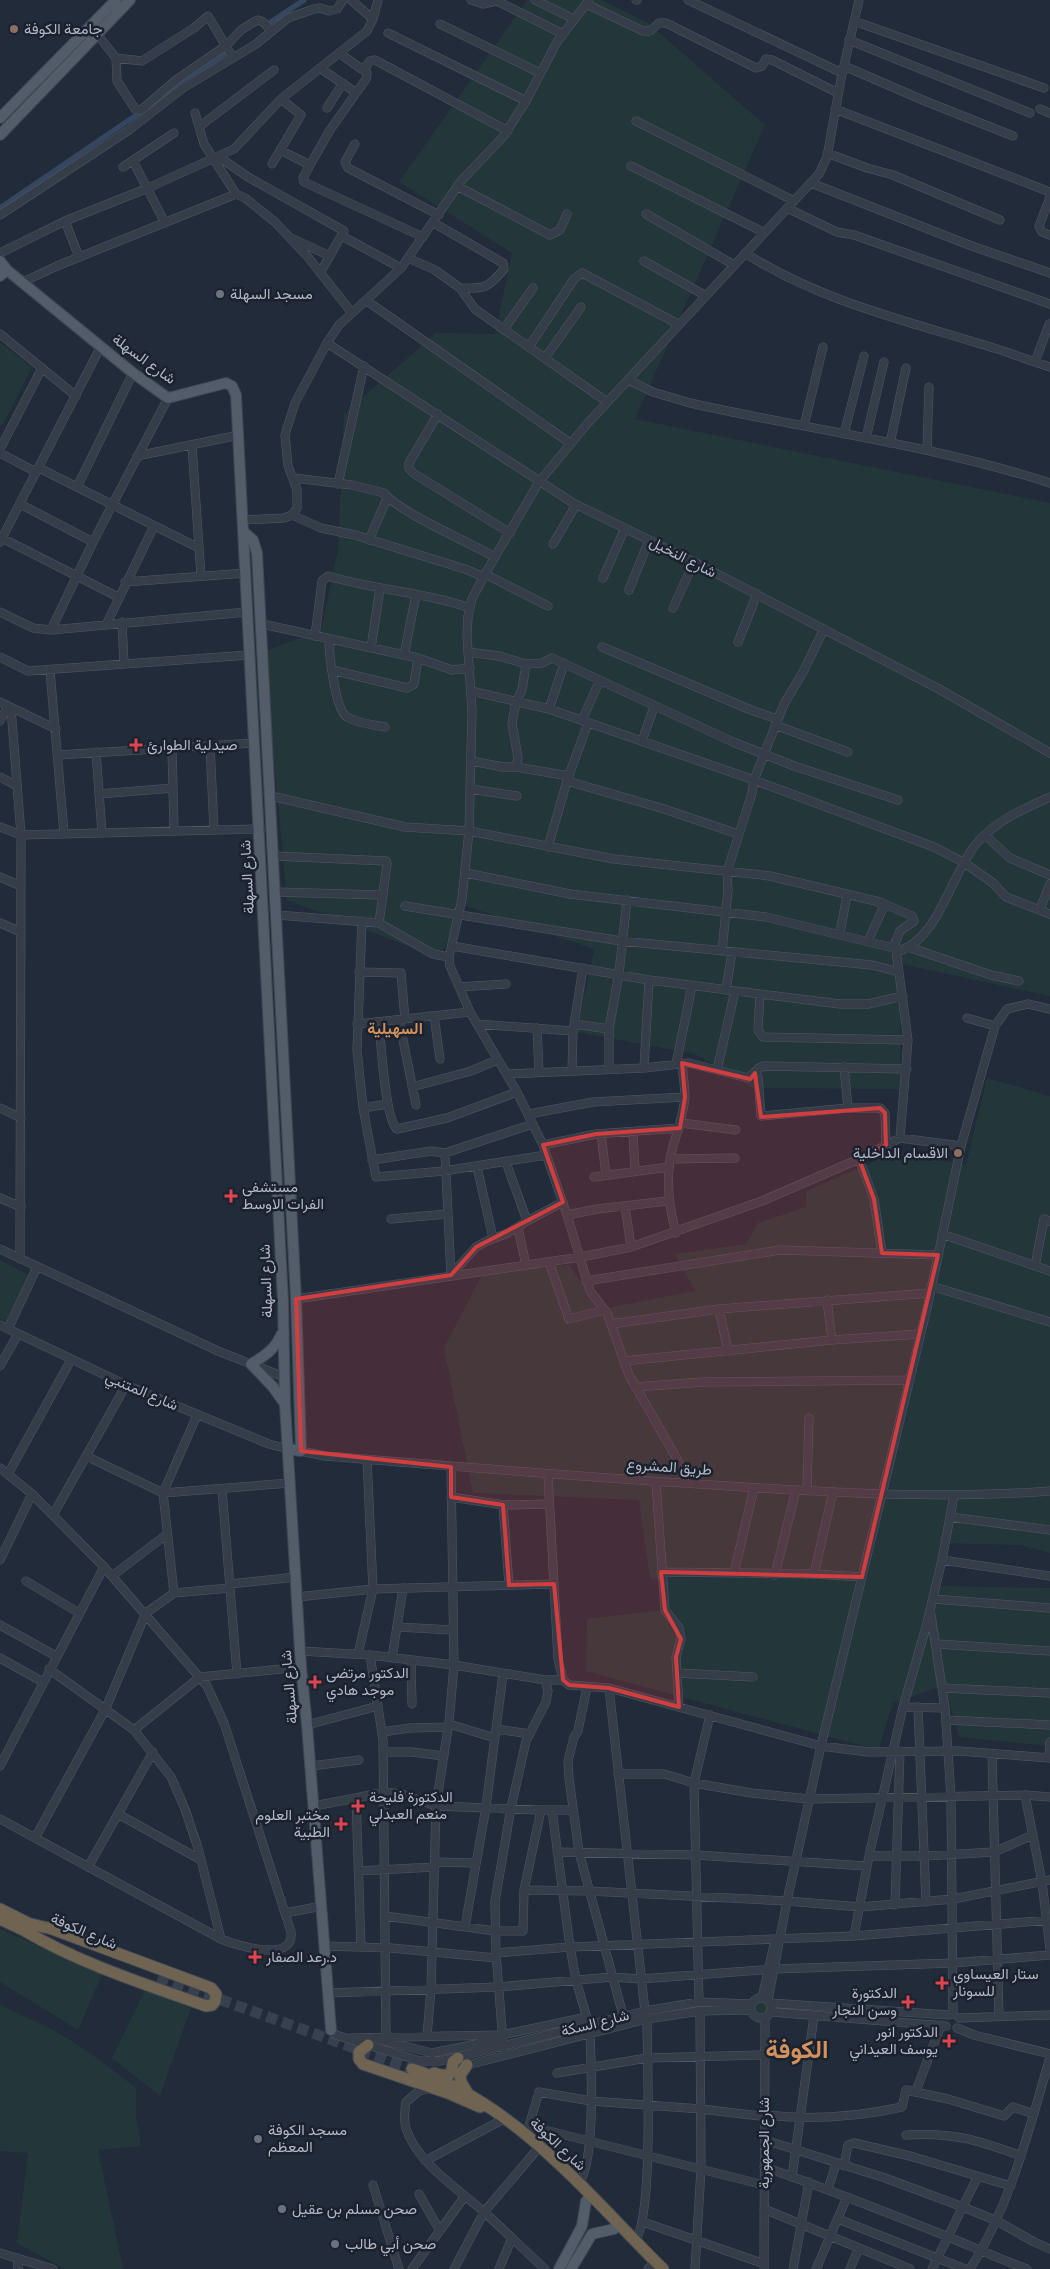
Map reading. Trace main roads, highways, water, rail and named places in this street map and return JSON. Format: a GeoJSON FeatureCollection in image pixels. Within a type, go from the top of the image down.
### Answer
{"type":"FeatureCollection","features":[{"type":"Feature","properties":{"kind":"highway","name":"شارع الكوفة"},"geometry":{"type":"LineString","coordinates":[[0,1909],[26,1927]]}},
{"type":"Feature","properties":{"kind":"highway","name":"شارع الكوفة"},"geometry":{"type":"LineString","coordinates":[[0,1919],[26,1927],[157,1980]]}},
{"type":"Feature","properties":{"kind":"highway"},"geometry":{"type":"LineString","coordinates":[[26,1927],[52,1929],[211,1988],[216,1994],[215,2001],[212,2005],[206,2006],[112,1972],[54,1948],[26,1927]]}},
{"type":"Feature","properties":{"kind":"highway"},"geometry":{"type":"LineString","coordinates":[[370,2041],[359,2052],[359,2059],[363,2064],[433,2088],[480,2107]]}},
{"type":"Feature","properties":{"kind":"highway"},"geometry":{"type":"LineString","coordinates":[[413,2071],[446,2076],[452,2070],[453,2062],[463,2062],[460,2075],[461,2082],[468,2092]]}},
{"type":"Feature","properties":{"kind":"highway","name":"شارع الكوفة"},"geometry":{"type":"LineString","coordinates":[[413,2071],[468,2092],[518,2126],[579,2184],[663,2269]]}},
{"type":"Feature","properties":{"kind":"highway","name":"شارع الكوفة"},"geometry":{"type":"LineString","coordinates":[[413,2071],[480,2107],[500,2121],[586,2201],[651,2268]]}},
{"type":"Feature","properties":{"kind":"main road"},"geometry":{"type":"LineString","coordinates":[[0,118],[116,0]]}},
{"type":"Feature","properties":{"kind":"main road"},"geometry":{"type":"LineString","coordinates":[[0,135],[130,0]]}},
{"type":"Feature","properties":{"kind":"main road","name":"شارع السهلة"},"geometry":{"type":"LineString","coordinates":[[0,261],[4,273],[22,282],[133,373],[168,398],[221,384],[229,384],[234,389],[236,395],[260,829],[285,1405],[301,1667],[308,1725],[331,2030]]}},
{"type":"Feature","properties":{"kind":"main road","name":"شارع السهلة"},"geometry":{"type":"LineString","coordinates":[[243,531],[252,540],[257,553],[262,624],[296,1299],[301,1452]]}},
{"type":"Feature","properties":{"kind":"main road"},"geometry":{"type":"LineString","coordinates":[[271,1067],[284,1066]]}},
{"type":"Feature","properties":{"kind":"main road"},"geometry":{"type":"LineString","coordinates":[[283,1331],[271,1351],[252,1364],[273,1387],[285,1405]]}},
{"type":"Feature","properties":{"kind":"main road","name":"طريق المشروع"},"geometry":{"type":"LineString","coordinates":[[288,1449],[301,1452]]}},
{"type":"Feature","properties":{"kind":"main road"},"geometry":{"type":"LineString","coordinates":[[559,2269],[582,2226],[586,2201]]}},
{"type":"Feature","properties":{"kind":"main road"},"geometry":{"type":"LineString","coordinates":[[571,2269],[592,2234],[591,2226],[586,2224],[582,2226]]}},
{"type":"Feature","properties":{"kind":"main road"},"geometry":{"type":"LineString","coordinates":[[592,2234],[614,2229]]}},
{"type":"Feature","properties":{"kind":"waterway"},"geometry":{"type":"LineString","coordinates":[[271,22],[304,0]]}},
{"type":"Feature","properties":{"kind":"waterway"},"geometry":{"type":"LineString","coordinates":[[152,105],[226,53]]}},
{"type":"Feature","properties":{"kind":"waterway"},"geometry":{"type":"LineString","coordinates":[[0,208],[144,110]]}},
{"type":"Feature","properties":{"kind":"tunnel"},"geometry":{"type":"LineString","coordinates":[[158,1977],[412,2069]]}},
{"type":"Feature","properties":{"kind":"place","name":"جامعة الكوفة"},"geometry":{"type":"Point","coordinates":[14,29]}},
{"type":"Feature","properties":{"kind":"place","name":"مسجد السهلة"},"geometry":{"type":"Point","coordinates":[220,294]}},
{"type":"Feature","properties":{"kind":"place","name":"صيدلية الطوارئ"},"geometry":{"type":"Point","coordinates":[136,745]}},
{"type":"Feature","properties":{"kind":"place","name":"الاقسام الداخلية"},"geometry":{"type":"Point","coordinates":[958,1153]}},
{"type":"Feature","properties":{"kind":"place","name":"مستشفى الفرات الاوسط"},"geometry":{"type":"Point","coordinates":[231,1196]}},
{"type":"Feature","properties":{"kind":"place","name":"الدكتور مرتضى موجد هادي"},"geometry":{"type":"Point","coordinates":[315,1682]}},
{"type":"Feature","properties":{"kind":"place","name":"الدكتورة فليحة منعم العبدلي"},"geometry":{"type":"Point","coordinates":[358,1806]}},
{"type":"Feature","properties":{"kind":"place","name":"مختبر العلوم الطبية"},"geometry":{"type":"Point","coordinates":[341,1824]}},
{"type":"Feature","properties":{"kind":"place","name":"د.رعد الصفار"},"geometry":{"type":"Point","coordinates":[255,1957]}},
{"type":"Feature","properties":{"kind":"place","name":"ستار العيساوي للسونار"},"geometry":{"type":"Point","coordinates":[942,1983]}},
{"type":"Feature","properties":{"kind":"place","name":"الدكتورة وسن النجار"},"geometry":{"type":"Point","coordinates":[908,2002]}},
{"type":"Feature","properties":{"kind":"place","name":"الدكتور انور يوسف العيداني"},"geometry":{"type":"Point","coordinates":[949,2041]}},
{"type":"Feature","properties":{"kind":"place","name":"مسجد الكوفة المعظم"},"geometry":{"type":"Point","coordinates":[258,2139]}},
{"type":"Feature","properties":{"kind":"place","name":"صحن مسلم بن عقيل"},"geometry":{"type":"Point","coordinates":[282,2209]}},
{"type":"Feature","properties":{"kind":"place","name":"صحن أبي طالب"},"geometry":{"type":"Point","coordinates":[335,2244]}},
{"type":"Feature","properties":{"kind":"district","name":"السهيلية"},"geometry":{"type":"Point","coordinates":[395,1028]}},
{"type":"Feature","properties":{"kind":"district","name":"الكوفة"},"geometry":{"type":"Point","coordinates":[797,2049]}}]}
